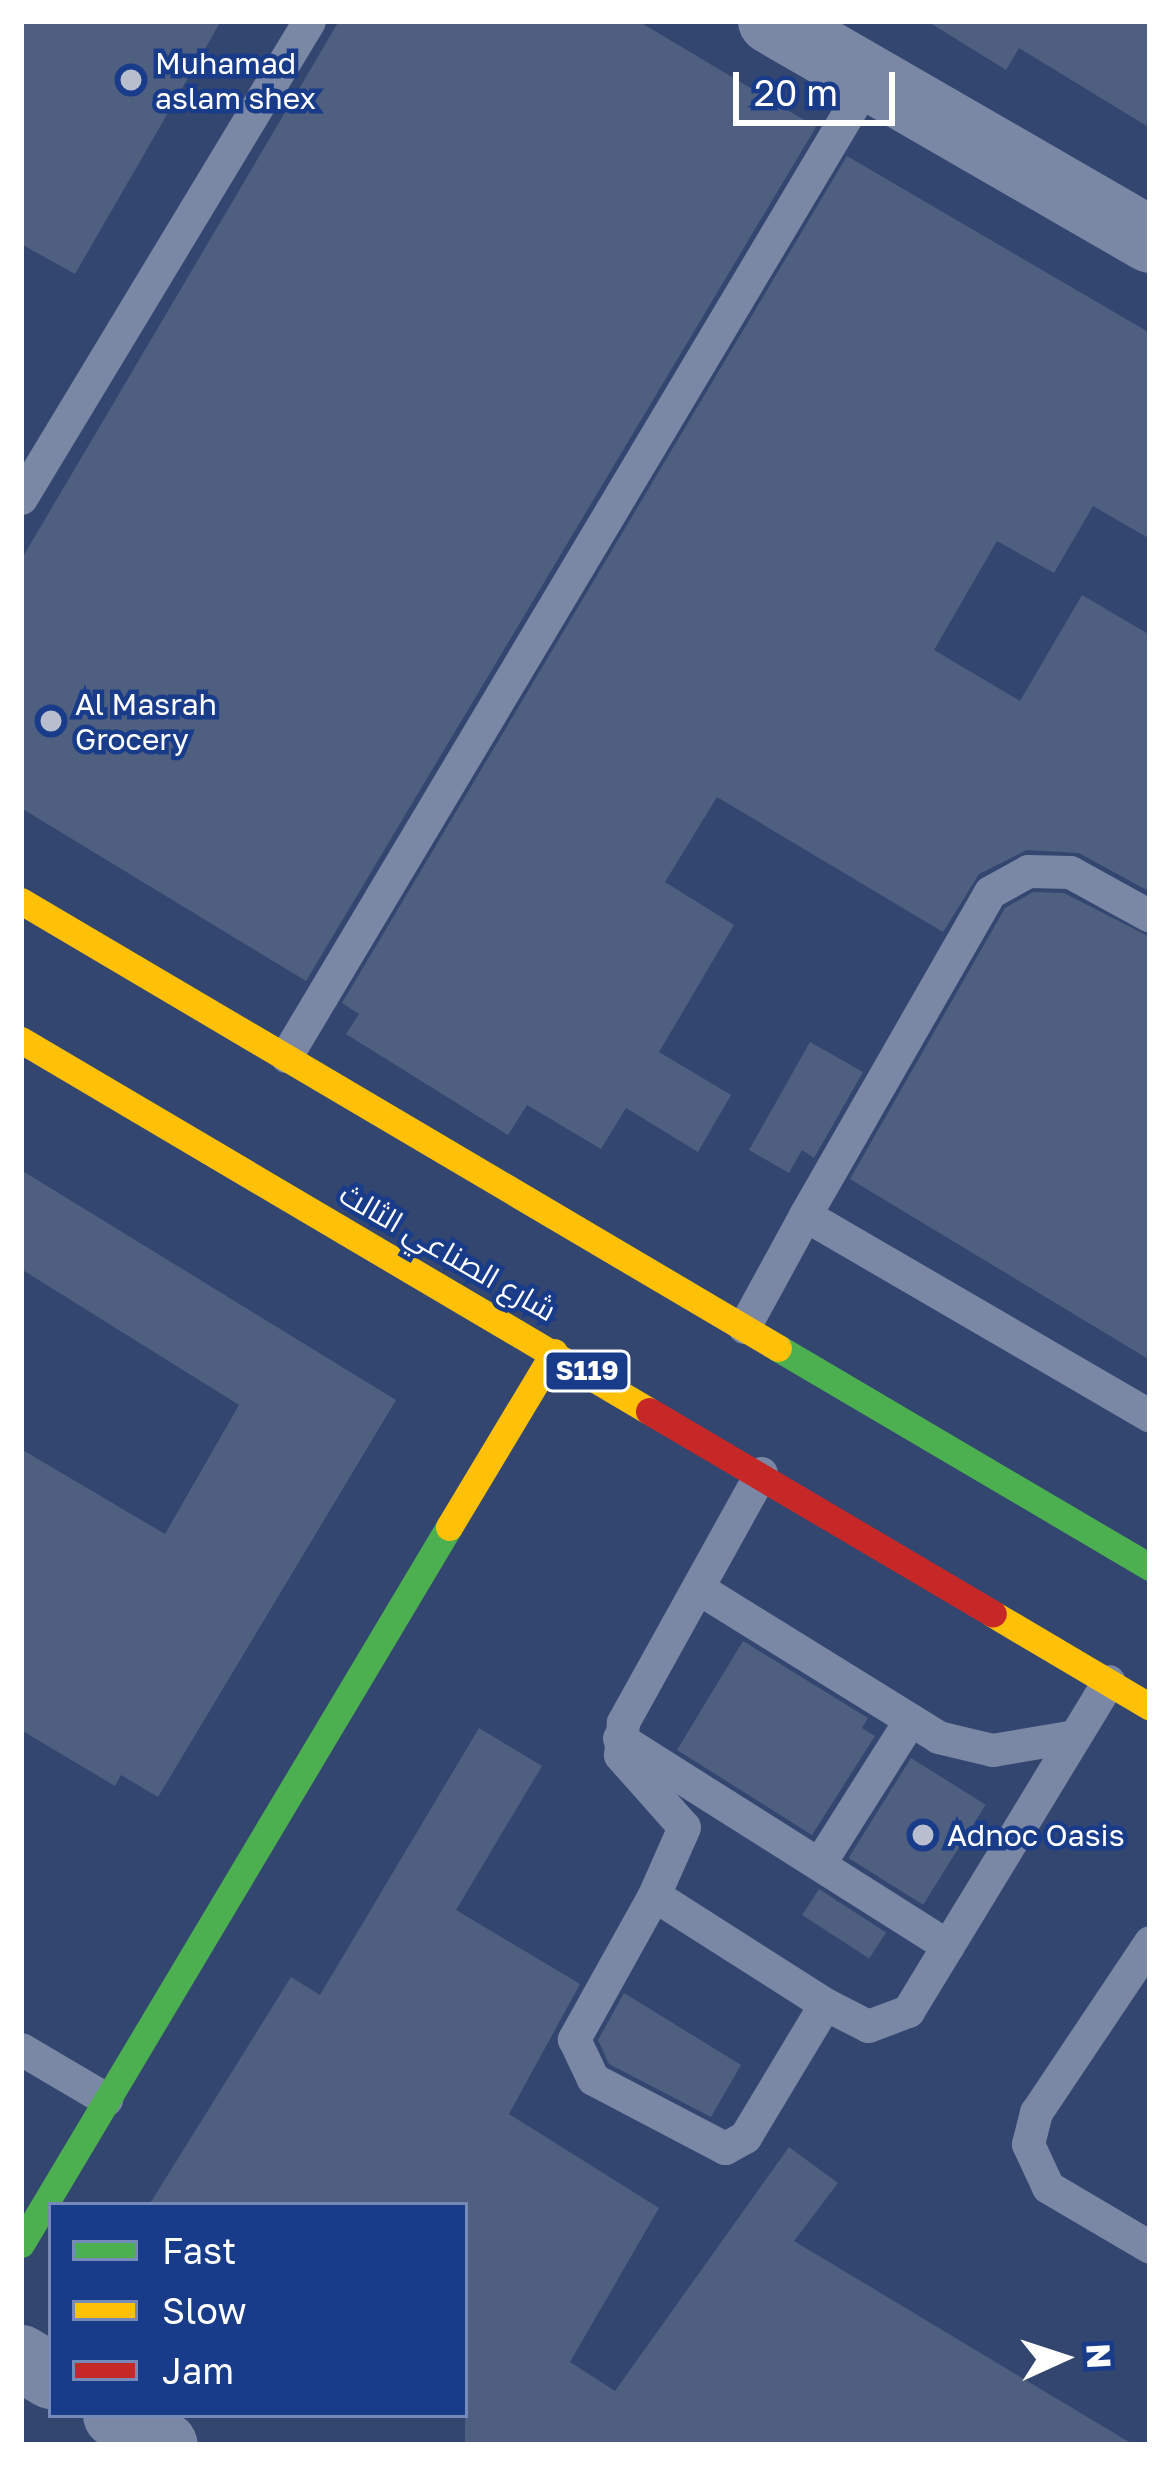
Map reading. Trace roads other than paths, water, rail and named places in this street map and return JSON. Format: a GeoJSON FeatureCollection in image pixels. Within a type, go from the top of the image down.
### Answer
{"type":"FeatureCollection","features":[{"type":"Feature","properties":{"kind":"main road"},"geometry":{"type":"LineString","coordinates":[[21,901],[1150,1567]]}},
{"type":"Feature","properties":{"kind":"main road","name":"شارع الصناعي الثالث"},"geometry":{"type":"LineString","coordinates":[[21,1040],[1150,1707]]}},
{"type":"Feature","properties":{"kind":"main road"},"geometry":{"type":"LineString","coordinates":[[21,2244],[554,1352]]}},
{"type":"Feature","properties":{"kind":"street"},"geometry":{"type":"LineString","coordinates":[[771,21],[1150,240]]}},
{"type":"Feature","properties":{"kind":"street"},"geometry":{"type":"LineString","coordinates":[[21,2358],[48,2374]]}},
{"type":"Feature","properties":{"kind":"street"},"geometry":{"type":"LineString","coordinates":[[121,2418],[165,2445]]}},
{"type":"Feature","properties":{"kind":"lane"},"geometry":{"type":"LineString","coordinates":[[21,497],[309,21]]}},
{"type":"Feature","properties":{"kind":"lane"},"geometry":{"type":"LineString","coordinates":[[286,1056],[868,80]]}},
{"type":"Feature","properties":{"kind":"lane"},"geometry":{"type":"LineString","coordinates":[[744,1327],[990,892],[1028,871],[1070,872],[1150,916]]}},
{"type":"Feature","properties":{"kind":"lane"},"geometry":{"type":"LineString","coordinates":[[805,1216],[1150,1416]]}},
{"type":"Feature","properties":{"kind":"lane"},"geometry":{"type":"LineString","coordinates":[[761,1474],[619,1738],[627,1771],[684,1827],[654,1895],[574,2039],[592,2079],[701,2144],[736,2145],[825,2003]]}},
{"type":"Feature","properties":{"kind":"lane"},"geometry":{"type":"LineString","coordinates":[[698,1588],[910,1720],[992,1750],[1075,1736]]}},
{"type":"Feature","properties":{"kind":"lane"},"geometry":{"type":"LineString","coordinates":[[654,1895],[868,2026],[897,2021],[1109,1682]]}},
{"type":"Feature","properties":{"kind":"lane"},"geometry":{"type":"LineString","coordinates":[[818,1864],[910,1720]]}},
{"type":"Feature","properties":{"kind":"lane"},"geometry":{"type":"LineString","coordinates":[[619,1738],[948,1946]]}},
{"type":"Feature","properties":{"kind":"lane"},"geometry":{"type":"LineString","coordinates":[[1150,1942],[1036,2113],[1028,2144],[1048,2187],[1150,2247]]}},
{"type":"Feature","properties":{"kind":"lane"},"geometry":{"type":"LineString","coordinates":[[21,2049],[106,2099]]}},
{"type":"Feature","properties":{"kind":"place","name":"Muhamad aslam shex"},"geometry":{"type":"Point","coordinates":[131,80]}},
{"type":"Feature","properties":{"kind":"place","name":"Al Masrah Grocery"},"geometry":{"type":"Point","coordinates":[51,721]}},
{"type":"Feature","properties":{"kind":"place","name":"Adnoc Oasis"},"geometry":{"type":"Point","coordinates":[923,1835]}}]}
